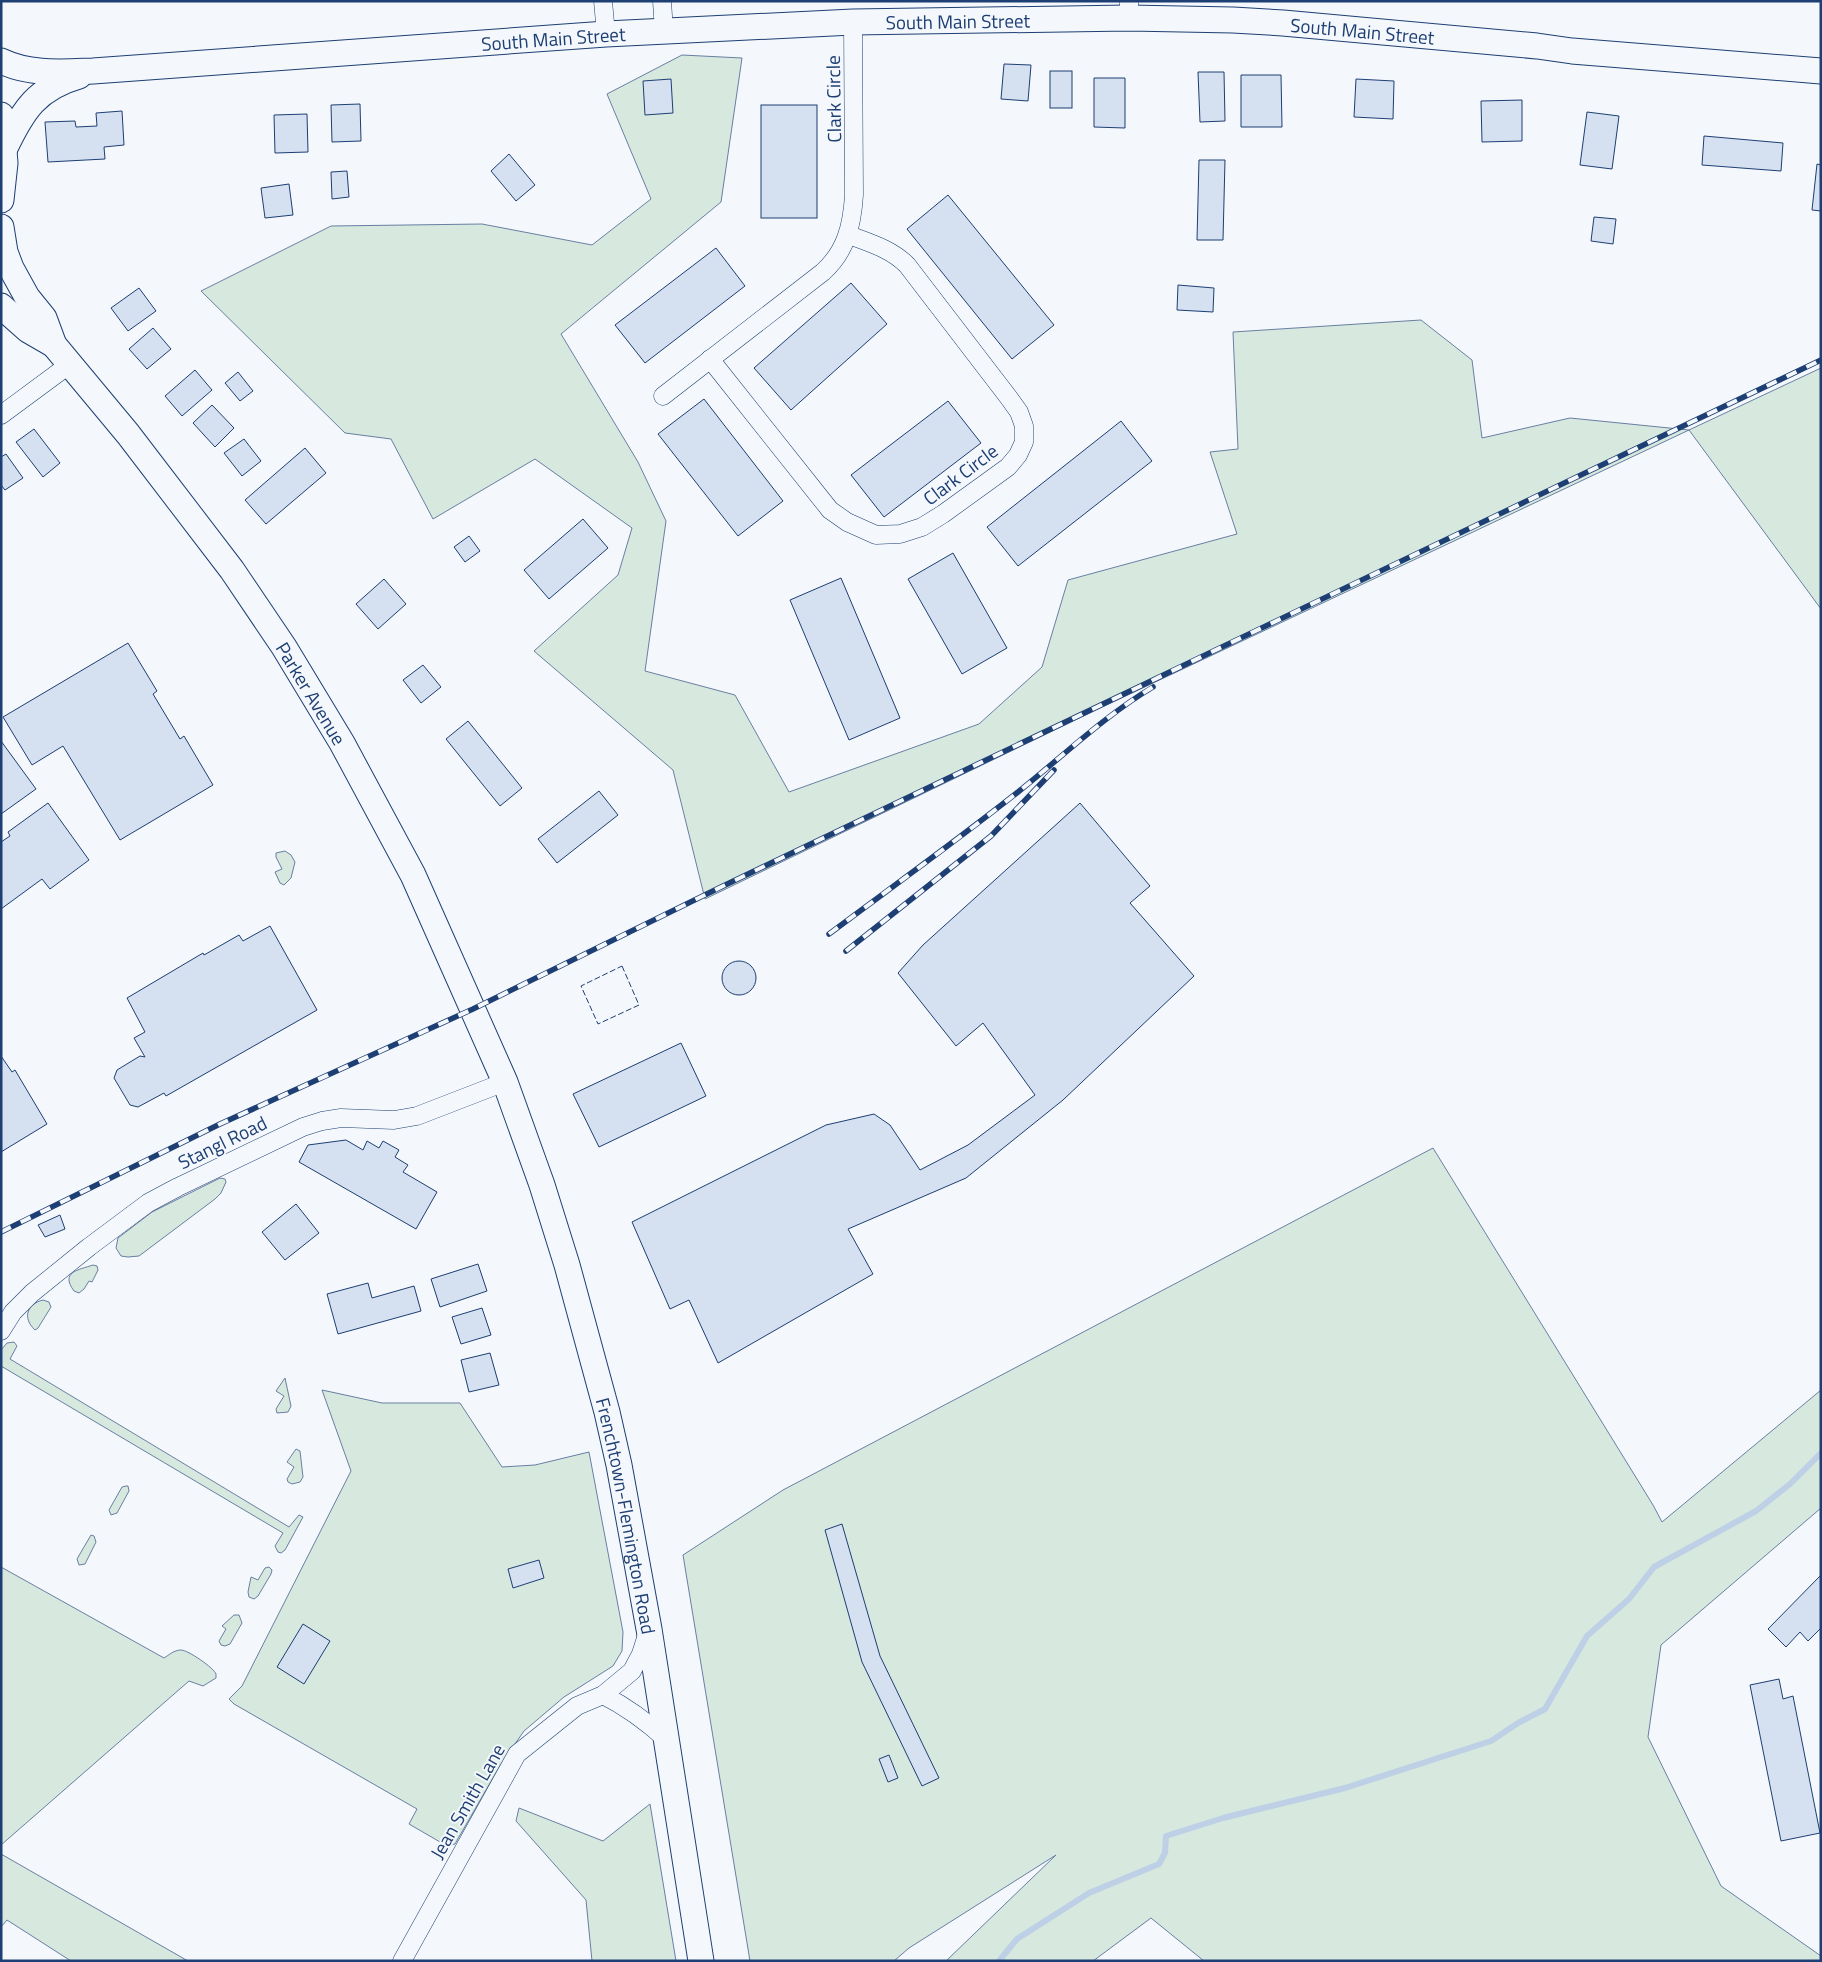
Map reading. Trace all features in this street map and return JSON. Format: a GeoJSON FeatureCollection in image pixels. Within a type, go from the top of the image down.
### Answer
{"type":"FeatureCollection","features":[{"type":"Feature","properties":{"kind":"main road","name":"South Main Street"},"geometry":{"type":"LineString","coordinates":[[1,61],[13,67],[39,72],[93,71],[606,34],[1129,10],[1233,20],[1377,30],[1572,51],[1821,71]]}},
{"type":"Feature","properties":{"kind":"main road","name":"South Main Street"},"geometry":{"type":"LineString","coordinates":[[5,148],[19,120],[34,99],[48,89],[71,78],[93,71]]}},
{"type":"Feature","properties":{"kind":"main road"},"geometry":{"type":"LineString","coordinates":[[1,115],[5,148],[2,205]]}},
{"type":"Feature","properties":{"kind":"main road","name":"Parker Avenue"},"geometry":{"type":"LineString","coordinates":[[1,227],[5,252],[11,268],[27,297],[44,318],[54,345],[128,434],[232,570],[308,687],[363,780],[413,875],[504,1082]]}},
{"type":"Feature","properties":{"kind":"main road","name":"Parker Avenue"},"geometry":{"type":"LineString","coordinates":[[1,306],[28,330],[54,345]]}},
{"type":"Feature","properties":{"kind":"main road","name":"Frenchtown-Flemington Road"},"geometry":{"type":"LineString","coordinates":[[504,1082],[542,1185],[573,1284],[594,1361],[618,1464],[649,1629],[702,1961]]}},
{"type":"Feature","properties":{"kind":"street"},"geometry":{"type":"LineString","coordinates":[[603,1],[606,34]]}},
{"type":"Feature","properties":{"kind":"street"},"geometry":{"type":"LineString","coordinates":[[662,1],[664,31]]}},
{"type":"Feature","properties":{"kind":"street","name":"Clark Circle"},"geometry":{"type":"LineString","coordinates":[[663,396],[831,264],[849,235],[854,195],[853,22]]}},
{"type":"Feature","properties":{"kind":"street","name":"Clark Circle"},"geometry":{"type":"LineString","coordinates":[[710,359],[830,510],[847,522],[876,535],[900,534],[922,527],[1008,467],[1018,455],[1024,442],[1024,426],[1019,412],[1010,398],[907,265],[897,255],[849,235]]}},
{"type":"Feature","properties":{"kind":"street"},"geometry":{"type":"LineString","coordinates":[[1,415],[70,364]]}},
{"type":"Feature","properties":{"kind":"street","name":"Stangl Road"},"geometry":{"type":"LineString","coordinates":[[1,1331],[13,1312],[42,1284],[148,1203],[178,1187],[303,1127],[341,1118],[394,1120],[417,1116],[504,1082]]}},
{"type":"Feature","properties":{"kind":"street","name":"Jean Smith Lane"},"geometry":{"type":"LineString","coordinates":[[402,1961],[516,1754],[577,1706],[603,1696],[632,1671],[641,1654],[649,1629]]}},
{"type":"Feature","properties":{"kind":"street"},"geometry":{"type":"LineString","coordinates":[[603,1696],[629,1709],[667,1740]]}},
{"type":"Feature","properties":{"kind":"shaded area"},"geometry":{"type":"Polygon","coordinates":[[[682,55],[742,58],[721,202],[561,334],[638,462],[666,521],[645,671],[735,695],[789,792],[979,724],[1042,667],[1068,580],[1237,534],[1210,452],[1238,449],[1233,332],[1421,320],[1472,360],[1482,438],[1570,418],[1689,430],[1096,710],[705,899],[673,770],[534,651],[618,575],[632,528],[535,459],[433,519],[391,439],[345,433],[201,291],[331,226],[482,224],[592,245],[651,199],[607,94],[682,55]]]}},
{"type":"Feature","properties":{"kind":"shaded area"},"geometry":{"type":"Polygon","coordinates":[[[1821,368],[1821,609],[1689,430],[1821,368]]]}},
{"type":"Feature","properties":{"kind":"shaded area"},"geometry":{"type":"Polygon","coordinates":[[[285,851],[291,855],[295,862],[291,878],[284,885],[280,883],[275,872],[282,869],[276,853],[285,851]]]}},
{"type":"Feature","properties":{"kind":"shaded area"},"geometry":{"type":"Polygon","coordinates":[[[1433,1148],[1662,1522],[1821,1390],[1821,1508],[1661,1645],[1648,1737],[1721,1886],[1821,1956],[1821,1961],[1204,1961],[1151,1918],[1093,1961],[946,1961],[1056,1855],[909,1948],[894,1961],[750,1961],[683,1555],[783,1490],[1433,1148]]]}},
{"type":"Feature","properties":{"kind":"shaded area"},"geometry":{"type":"Polygon","coordinates":[[[220,1178],[225,1179],[226,1182],[221,1193],[215,1199],[139,1256],[121,1256],[116,1248],[118,1238],[152,1212],[220,1178]]]}},
{"type":"Feature","properties":{"kind":"shaded area"},"geometry":{"type":"Polygon","coordinates":[[[93,1265],[97,1266],[98,1270],[92,1282],[89,1281],[79,1293],[74,1291],[70,1285],[70,1276],[77,1270],[93,1265]]]}},
{"type":"Feature","properties":{"kind":"shaded area"},"geometry":{"type":"Polygon","coordinates":[[[43,1300],[49,1302],[51,1307],[35,1330],[29,1321],[28,1312],[33,1305],[43,1300]]]}},
{"type":"Feature","properties":{"kind":"shaded area"},"geometry":{"type":"Polygon","coordinates":[[[14,1342],[17,1346],[10,1359],[289,1527],[299,1515],[303,1517],[285,1550],[281,1553],[278,1552],[275,1546],[283,1533],[1,1366],[1,1350],[7,1343],[14,1342]]]}},
{"type":"Feature","properties":{"kind":"shaded area"},"geometry":{"type":"Polygon","coordinates":[[[285,1378],[291,1406],[288,1412],[277,1413],[276,1409],[284,1396],[276,1391],[285,1378]]]}},
{"type":"Feature","properties":{"kind":"shaded area"},"geometry":{"type":"Polygon","coordinates":[[[322,1390],[382,1403],[460,1403],[502,1467],[535,1465],[589,1452],[623,1632],[622,1651],[613,1666],[564,1697],[524,1731],[501,1764],[455,1844],[447,1846],[409,1824],[417,1809],[234,1704],[229,1699],[242,1686],[351,1471],[322,1390]]]}},
{"type":"Feature","properties":{"kind":"shaded area"},"geometry":{"type":"Polygon","coordinates":[[[296,1449],[300,1451],[303,1477],[300,1482],[292,1484],[287,1479],[294,1467],[287,1462],[296,1449]]]}},
{"type":"Feature","properties":{"kind":"shaded area"},"geometry":{"type":"Polygon","coordinates":[[[128,1486],[129,1491],[117,1513],[111,1515],[109,1510],[122,1487],[128,1486]]]}},
{"type":"Feature","properties":{"kind":"shaded area"},"geometry":{"type":"Polygon","coordinates":[[[91,1535],[94,1536],[96,1542],[85,1564],[79,1565],[77,1559],[91,1535]]]}},
{"type":"Feature","properties":{"kind":"shaded area"},"geometry":{"type":"Polygon","coordinates":[[[1,1567],[164,1658],[178,1650],[189,1653],[211,1668],[216,1674],[216,1678],[203,1686],[189,1681],[1,1845],[1,1567]]]}},
{"type":"Feature","properties":{"kind":"shaded area"},"geometry":{"type":"Polygon","coordinates":[[[269,1567],[272,1570],[271,1574],[258,1596],[254,1599],[249,1597],[251,1577],[258,1580],[265,1568],[269,1567]]]}},
{"type":"Feature","properties":{"kind":"shaded area"},"geometry":{"type":"Polygon","coordinates":[[[234,1615],[239,1615],[242,1623],[230,1644],[221,1645],[219,1641],[226,1629],[222,1626],[234,1615]]]}},
{"type":"Feature","properties":{"kind":"shaded area"},"geometry":{"type":"Polygon","coordinates":[[[650,1804],[676,1961],[592,1961],[586,1900],[516,1821],[519,1808],[603,1841],[650,1804]]]}},
{"type":"Feature","properties":{"kind":"shaded area"},"geometry":{"type":"Polygon","coordinates":[[[1,1854],[188,1961],[71,1961],[7,1920],[1,1927],[1,1854]]]}},
{"type":"Feature","properties":{"kind":"building"},"geometry":{"type":"Polygon","coordinates":[[[1004,64],[1031,65],[1028,101],[1001,99],[1004,64]]]}},
{"type":"Feature","properties":{"kind":"building"},"geometry":{"type":"Polygon","coordinates":[[[1050,71],[1072,71],[1072,108],[1050,108],[1050,71]]]}},
{"type":"Feature","properties":{"kind":"building"},"geometry":{"type":"Polygon","coordinates":[[[1198,72],[1224,72],[1225,121],[1200,122],[1198,72]]]}},
{"type":"Feature","properties":{"kind":"building"},"geometry":{"type":"Polygon","coordinates":[[[1241,75],[1281,75],[1282,127],[1241,127],[1241,75]]]}},
{"type":"Feature","properties":{"kind":"building"},"geometry":{"type":"Polygon","coordinates":[[[1094,78],[1125,78],[1125,128],[1094,127],[1094,78]]]}},
{"type":"Feature","properties":{"kind":"building"},"geometry":{"type":"Polygon","coordinates":[[[671,79],[673,113],[645,115],[643,81],[671,79]]]}},
{"type":"Feature","properties":{"kind":"building"},"geometry":{"type":"Polygon","coordinates":[[[1356,79],[1394,81],[1393,119],[1354,117],[1356,79]]]}},
{"type":"Feature","properties":{"kind":"building"},"geometry":{"type":"Polygon","coordinates":[[[1522,100],[1522,141],[1482,142],[1481,101],[1522,100]]]}},
{"type":"Feature","properties":{"kind":"building"},"geometry":{"type":"Polygon","coordinates":[[[360,104],[361,141],[332,142],[331,105],[360,104]]]}},
{"type":"Feature","properties":{"kind":"building"},"geometry":{"type":"Polygon","coordinates":[[[761,105],[817,105],[817,218],[761,218],[761,105]]]}},
{"type":"Feature","properties":{"kind":"building"},"geometry":{"type":"Polygon","coordinates":[[[122,111],[124,145],[104,147],[105,159],[48,162],[45,122],[75,121],[76,127],[97,126],[96,113],[122,111]]]}},
{"type":"Feature","properties":{"kind":"building"},"geometry":{"type":"Polygon","coordinates":[[[1587,112],[1619,116],[1612,169],[1580,165],[1587,112]]]}},
{"type":"Feature","properties":{"kind":"building"},"geometry":{"type":"Polygon","coordinates":[[[307,114],[308,152],[275,153],[274,115],[307,114]]]}},
{"type":"Feature","properties":{"kind":"building"},"geometry":{"type":"Polygon","coordinates":[[[1704,136],[1783,143],[1781,171],[1702,165],[1704,136]]]}},
{"type":"Feature","properties":{"kind":"building"},"geometry":{"type":"Polygon","coordinates":[[[509,154],[535,185],[516,201],[491,171],[509,154]]]}},
{"type":"Feature","properties":{"kind":"building"},"geometry":{"type":"Polygon","coordinates":[[[1199,160],[1225,160],[1223,240],[1197,240],[1199,160]]]}},
{"type":"Feature","properties":{"kind":"building"},"geometry":{"type":"Polygon","coordinates":[[[1817,164],[1821,165],[1821,211],[1812,210],[1817,164]]]}},
{"type":"Feature","properties":{"kind":"building"},"geometry":{"type":"Polygon","coordinates":[[[347,171],[349,197],[332,199],[331,172],[347,171]]]}},
{"type":"Feature","properties":{"kind":"building"},"geometry":{"type":"Polygon","coordinates":[[[289,184],[293,215],[265,218],[261,188],[289,184]]]}},
{"type":"Feature","properties":{"kind":"building"},"geometry":{"type":"Polygon","coordinates":[[[948,195],[1054,325],[1012,359],[907,229],[948,195]]]}},
{"type":"Feature","properties":{"kind":"building"},"geometry":{"type":"Polygon","coordinates":[[[1594,217],[1616,219],[1613,244],[1591,241],[1594,217]]]}},
{"type":"Feature","properties":{"kind":"building"},"geometry":{"type":"Polygon","coordinates":[[[716,248],[745,286],[645,363],[615,325],[716,248]]]}},
{"type":"Feature","properties":{"kind":"building"},"geometry":{"type":"Polygon","coordinates":[[[851,283],[887,324],[791,410],[754,368],[851,283]]]}},
{"type":"Feature","properties":{"kind":"building"},"geometry":{"type":"Polygon","coordinates":[[[1178,285],[1214,288],[1213,312],[1177,310],[1178,285]]]}},
{"type":"Feature","properties":{"kind":"building"},"geometry":{"type":"Polygon","coordinates":[[[139,288],[156,311],[128,331],[111,308],[139,288]]]}},
{"type":"Feature","properties":{"kind":"building"},"geometry":{"type":"Polygon","coordinates":[[[153,328],[171,349],[147,369],[129,349],[153,328]]]}},
{"type":"Feature","properties":{"kind":"building"},"geometry":{"type":"Polygon","coordinates":[[[195,370],[212,390],[182,416],[165,396],[195,370]]]}},
{"type":"Feature","properties":{"kind":"building"},"geometry":{"type":"Polygon","coordinates":[[[238,372],[253,391],[240,401],[225,383],[238,372]]]}},
{"type":"Feature","properties":{"kind":"building"},"geometry":{"type":"Polygon","coordinates":[[[704,399],[783,501],[738,536],[658,434],[704,399]]]}},
{"type":"Feature","properties":{"kind":"building"},"geometry":{"type":"Polygon","coordinates":[[[948,401],[981,443],[884,517],[851,475],[948,401]]]}},
{"type":"Feature","properties":{"kind":"building"},"geometry":{"type":"Polygon","coordinates":[[[212,405],[234,428],[215,447],[193,423],[212,405]]]}},
{"type":"Feature","properties":{"kind":"building"},"geometry":{"type":"Polygon","coordinates":[[[1121,421],[1152,461],[1018,566],[987,527],[1121,421]]]}},
{"type":"Feature","properties":{"kind":"building"},"geometry":{"type":"Polygon","coordinates":[[[34,429],[60,463],[43,477],[16,442],[34,429]]]}},
{"type":"Feature","properties":{"kind":"building"},"geometry":{"type":"Polygon","coordinates":[[[244,439],[261,461],[242,476],[224,453],[244,439]]]}},
{"type":"Feature","properties":{"kind":"building"},"geometry":{"type":"Polygon","coordinates":[[[305,448],[326,473],[266,524],[245,500],[305,448]]]}},
{"type":"Feature","properties":{"kind":"building"},"geometry":{"type":"Polygon","coordinates":[[[6,454],[23,478],[5,490],[1,485],[1,457],[6,454]]]}},
{"type":"Feature","properties":{"kind":"building"},"geometry":{"type":"Polygon","coordinates":[[[583,519],[608,548],[549,599],[524,570],[583,519]]]}},
{"type":"Feature","properties":{"kind":"building"},"geometry":{"type":"Polygon","coordinates":[[[469,536],[480,551],[465,562],[454,547],[469,536]]]}},
{"type":"Feature","properties":{"kind":"building"},"geometry":{"type":"Polygon","coordinates":[[[953,553],[1007,648],[962,674],[908,579],[953,553]]]}},
{"type":"Feature","properties":{"kind":"building"},"geometry":{"type":"Polygon","coordinates":[[[841,578],[900,718],[849,740],[790,600],[841,578]]]}},
{"type":"Feature","properties":{"kind":"building"},"geometry":{"type":"Polygon","coordinates":[[[384,579],[406,604],[378,629],[356,604],[384,579]]]}},
{"type":"Feature","properties":{"kind":"building"},"geometry":{"type":"Polygon","coordinates":[[[128,643],[157,691],[153,694],[180,739],[184,736],[213,785],[120,840],[63,746],[32,765],[3,717],[128,643]]]}},
{"type":"Feature","properties":{"kind":"building"},"geometry":{"type":"Polygon","coordinates":[[[423,665],[441,687],[421,703],[403,680],[423,665]]]}},
{"type":"Feature","properties":{"kind":"building"},"geometry":{"type":"Polygon","coordinates":[[[468,721],[522,788],[500,806],[446,739],[468,721]]]}},
{"type":"Feature","properties":{"kind":"building"},"geometry":{"type":"Polygon","coordinates":[[[1,741],[36,789],[1,814],[1,741]]]}},
{"type":"Feature","properties":{"kind":"building"},"geometry":{"type":"Polygon","coordinates":[[[599,791],[618,815],[557,863],[538,839],[599,791]]]}},
{"type":"Feature","properties":{"kind":"building"},"geometry":{"type":"Polygon","coordinates":[[[48,803],[89,860],[50,889],[42,879],[1,909],[1,842],[10,836],[8,832],[48,803]]]}},
{"type":"Feature","properties":{"kind":"building"},"geometry":{"type":"Polygon","coordinates":[[[1080,803],[1150,886],[1130,903],[1194,976],[1063,1100],[966,1178],[848,1229],[873,1274],[718,1363],[689,1300],[670,1309],[632,1222],[826,1125],[874,1114],[890,1125],[920,1170],[968,1145],[1035,1095],[983,1023],[956,1046],[898,973],[923,945],[1080,803]]]}},
{"type":"Feature","properties":{"kind":"building"},"geometry":{"type":"Polygon","coordinates":[[[270,926],[317,1010],[166,1096],[164,1093],[138,1107],[130,1105],[114,1078],[117,1070],[140,1056],[145,1057],[134,1038],[145,1032],[127,998],[203,953],[204,955],[239,935],[243,941],[270,926]]]}},
{"type":"Feature","properties":{"kind":"building"},"geometry":{"type":"Polygon","coordinates":[[[739,961],[746,962],[751,966],[755,971],[755,985],[751,990],[746,994],[739,995],[732,994],[727,990],[723,985],[722,978],[723,971],[727,966],[732,962],[739,961]]]}},
{"type":"Feature","properties":{"kind":"building"},"geometry":{"type":"Polygon","coordinates":[[[681,1043],[706,1096],[599,1147],[573,1094],[681,1043]]]}},
{"type":"Feature","properties":{"kind":"building"},"geometry":{"type":"Polygon","coordinates":[[[1,1056],[12,1072],[15,1070],[47,1124],[1,1152],[1,1056]]]}},
{"type":"Feature","properties":{"kind":"building"},"geometry":{"type":"Polygon","coordinates":[[[346,1140],[363,1150],[367,1141],[379,1148],[383,1141],[399,1150],[395,1157],[408,1165],[403,1172],[437,1192],[416,1229],[299,1162],[308,1145],[346,1140]]]}},
{"type":"Feature","properties":{"kind":"building"},"geometry":{"type":"Polygon","coordinates":[[[296,1204],[319,1233],[285,1260],[262,1232],[296,1204]]]}},
{"type":"Feature","properties":{"kind":"building"},"geometry":{"type":"Polygon","coordinates":[[[60,1215],[65,1229],[45,1237],[38,1225],[60,1215]]]}},
{"type":"Feature","properties":{"kind":"building"},"geometry":{"type":"Polygon","coordinates":[[[478,1264],[487,1291],[440,1307],[431,1279],[478,1264]]]}},
{"type":"Feature","properties":{"kind":"building"},"geometry":{"type":"Polygon","coordinates":[[[368,1283],[372,1298],[414,1286],[421,1311],[338,1334],[327,1294],[368,1283]]]}},
{"type":"Feature","properties":{"kind":"building"},"geometry":{"type":"Polygon","coordinates":[[[482,1308],[491,1335],[461,1344],[452,1317],[482,1308]]]}},
{"type":"Feature","properties":{"kind":"building"},"geometry":{"type":"Polygon","coordinates":[[[490,1353],[499,1385],[469,1392],[461,1360],[490,1353]]]}},
{"type":"Feature","properties":{"kind":"building"},"geometry":{"type":"Polygon","coordinates":[[[842,1524],[880,1656],[939,1778],[922,1786],[862,1662],[825,1530],[842,1524]]]}},
{"type":"Feature","properties":{"kind":"building"},"geometry":{"type":"Polygon","coordinates":[[[539,1560],[544,1578],[513,1588],[508,1569],[539,1560]]]}},
{"type":"Feature","properties":{"kind":"building"},"geometry":{"type":"Polygon","coordinates":[[[1821,1575],[1821,1628],[1808,1641],[1800,1632],[1786,1647],[1768,1629],[1821,1575]]]}},
{"type":"Feature","properties":{"kind":"building"},"geometry":{"type":"Polygon","coordinates":[[[303,1624],[330,1641],[304,1684],[277,1667],[303,1624]]]}},
{"type":"Feature","properties":{"kind":"building"},"geometry":{"type":"Polygon","coordinates":[[[1779,1679],[1783,1699],[1793,1696],[1820,1833],[1781,1841],[1750,1685],[1779,1679]]]}},
{"type":"Feature","properties":{"kind":"building"},"geometry":{"type":"Polygon","coordinates":[[[889,1755],[898,1778],[888,1782],[879,1759],[889,1755]]]}},
{"type":"Feature","properties":{"kind":"waterway"},"geometry":{"type":"LineString","coordinates":[[999,1961],[1017,1939],[1089,1893],[1159,1864],[1165,1853],[1166,1836],[1223,1818],[1345,1788],[1491,1741],[1518,1723],[1545,1709],[1587,1636],[1629,1599],[1654,1567],[1756,1511],[1790,1484],[1821,1453]]}},
{"type":"Feature","properties":{"kind":"railway"},"geometry":{"type":"LineString","coordinates":[[1,1232],[220,1124],[473,1009],[721,887],[1821,360]]}},
{"type":"Feature","properties":{"kind":"railway"},"geometry":{"type":"LineString","coordinates":[[829,934],[995,810],[1117,711],[1153,687]]}},
{"type":"Feature","properties":{"kind":"railway"},"geometry":{"type":"LineString","coordinates":[[846,951],[991,836],[1054,770]]}},
{"type":"Feature","properties":{"kind":"fence"},"geometry":{"type":"LineString","coordinates":[[622,966],[639,1005],[598,1024],[581,986],[622,966]]}}]}
